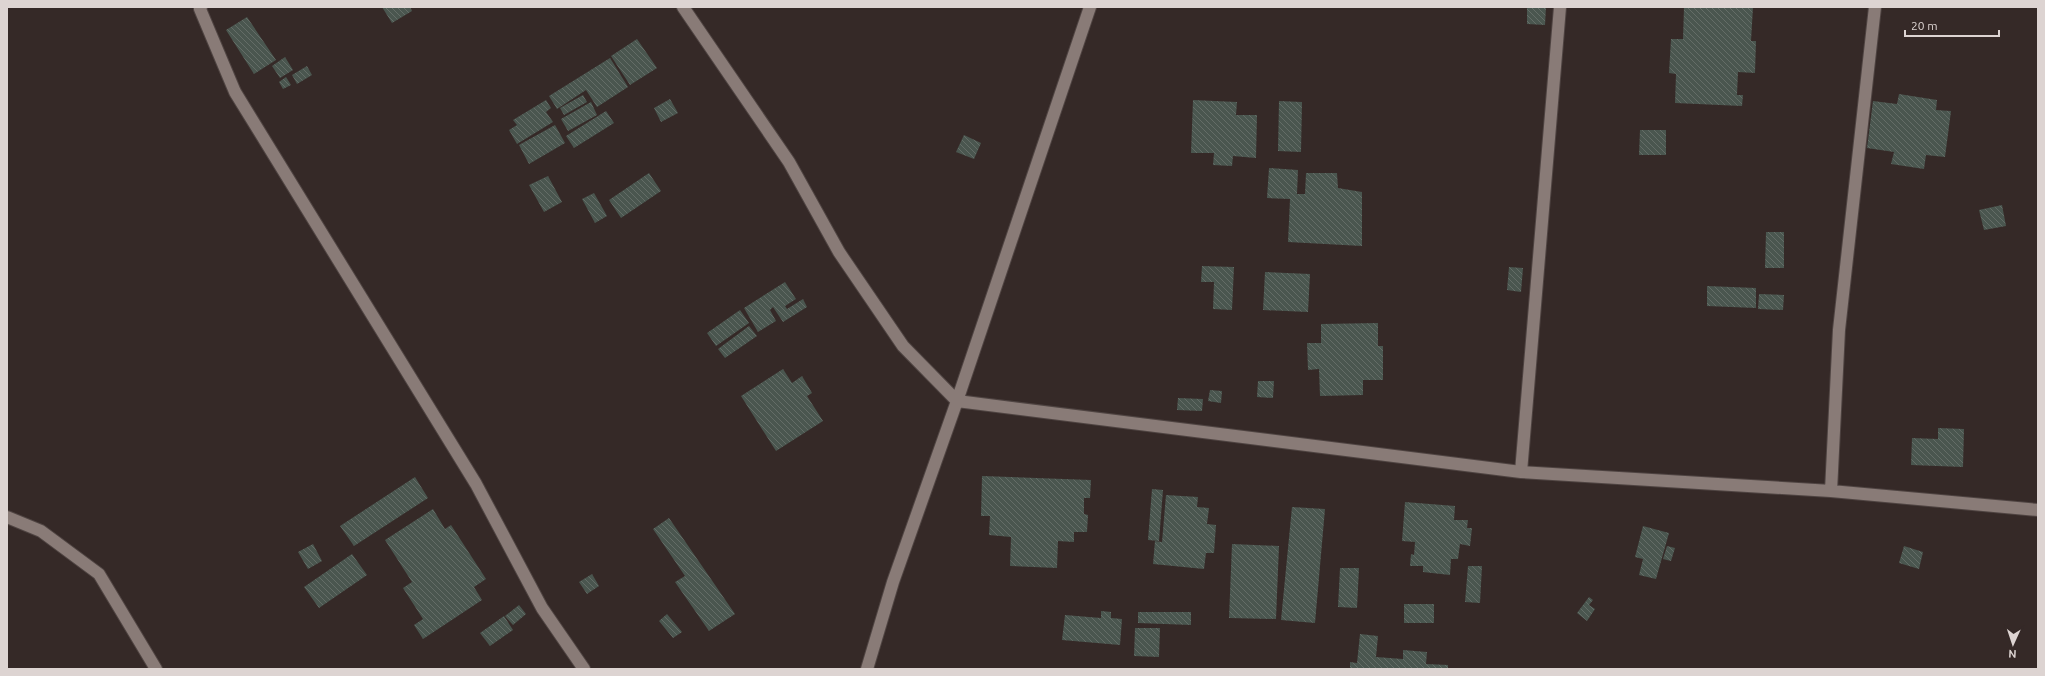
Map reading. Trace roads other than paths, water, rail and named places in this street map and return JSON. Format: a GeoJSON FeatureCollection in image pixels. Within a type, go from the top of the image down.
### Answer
{"type":"FeatureCollection","features":[{"type":"Feature","properties":{"kind":"street"},"geometry":{"type":"LineString","coordinates":[[201,7],[200,9],[235,92],[476,484],[542,608],[584,669]]}},
{"type":"Feature","properties":{"kind":"street"},"geometry":{"type":"LineString","coordinates":[[683,7],[789,162],[838,252],[903,346],[957,401],[1521,472],[1832,491],[2038,510]]}},
{"type":"Feature","properties":{"kind":"street"},"geometry":{"type":"LineString","coordinates":[[867,669],[893,582],[957,401],[1090,7]]}},
{"type":"Feature","properties":{"kind":"street"},"geometry":{"type":"LineString","coordinates":[[1521,472],[1560,7]]}},
{"type":"Feature","properties":{"kind":"street"},"geometry":{"type":"LineString","coordinates":[[1832,491],[1839,330],[1875,7]]}},
{"type":"Feature","properties":{"kind":"street"},"geometry":{"type":"LineString","coordinates":[[7,517],[41,531],[99,574],[156,669]]}}]}
